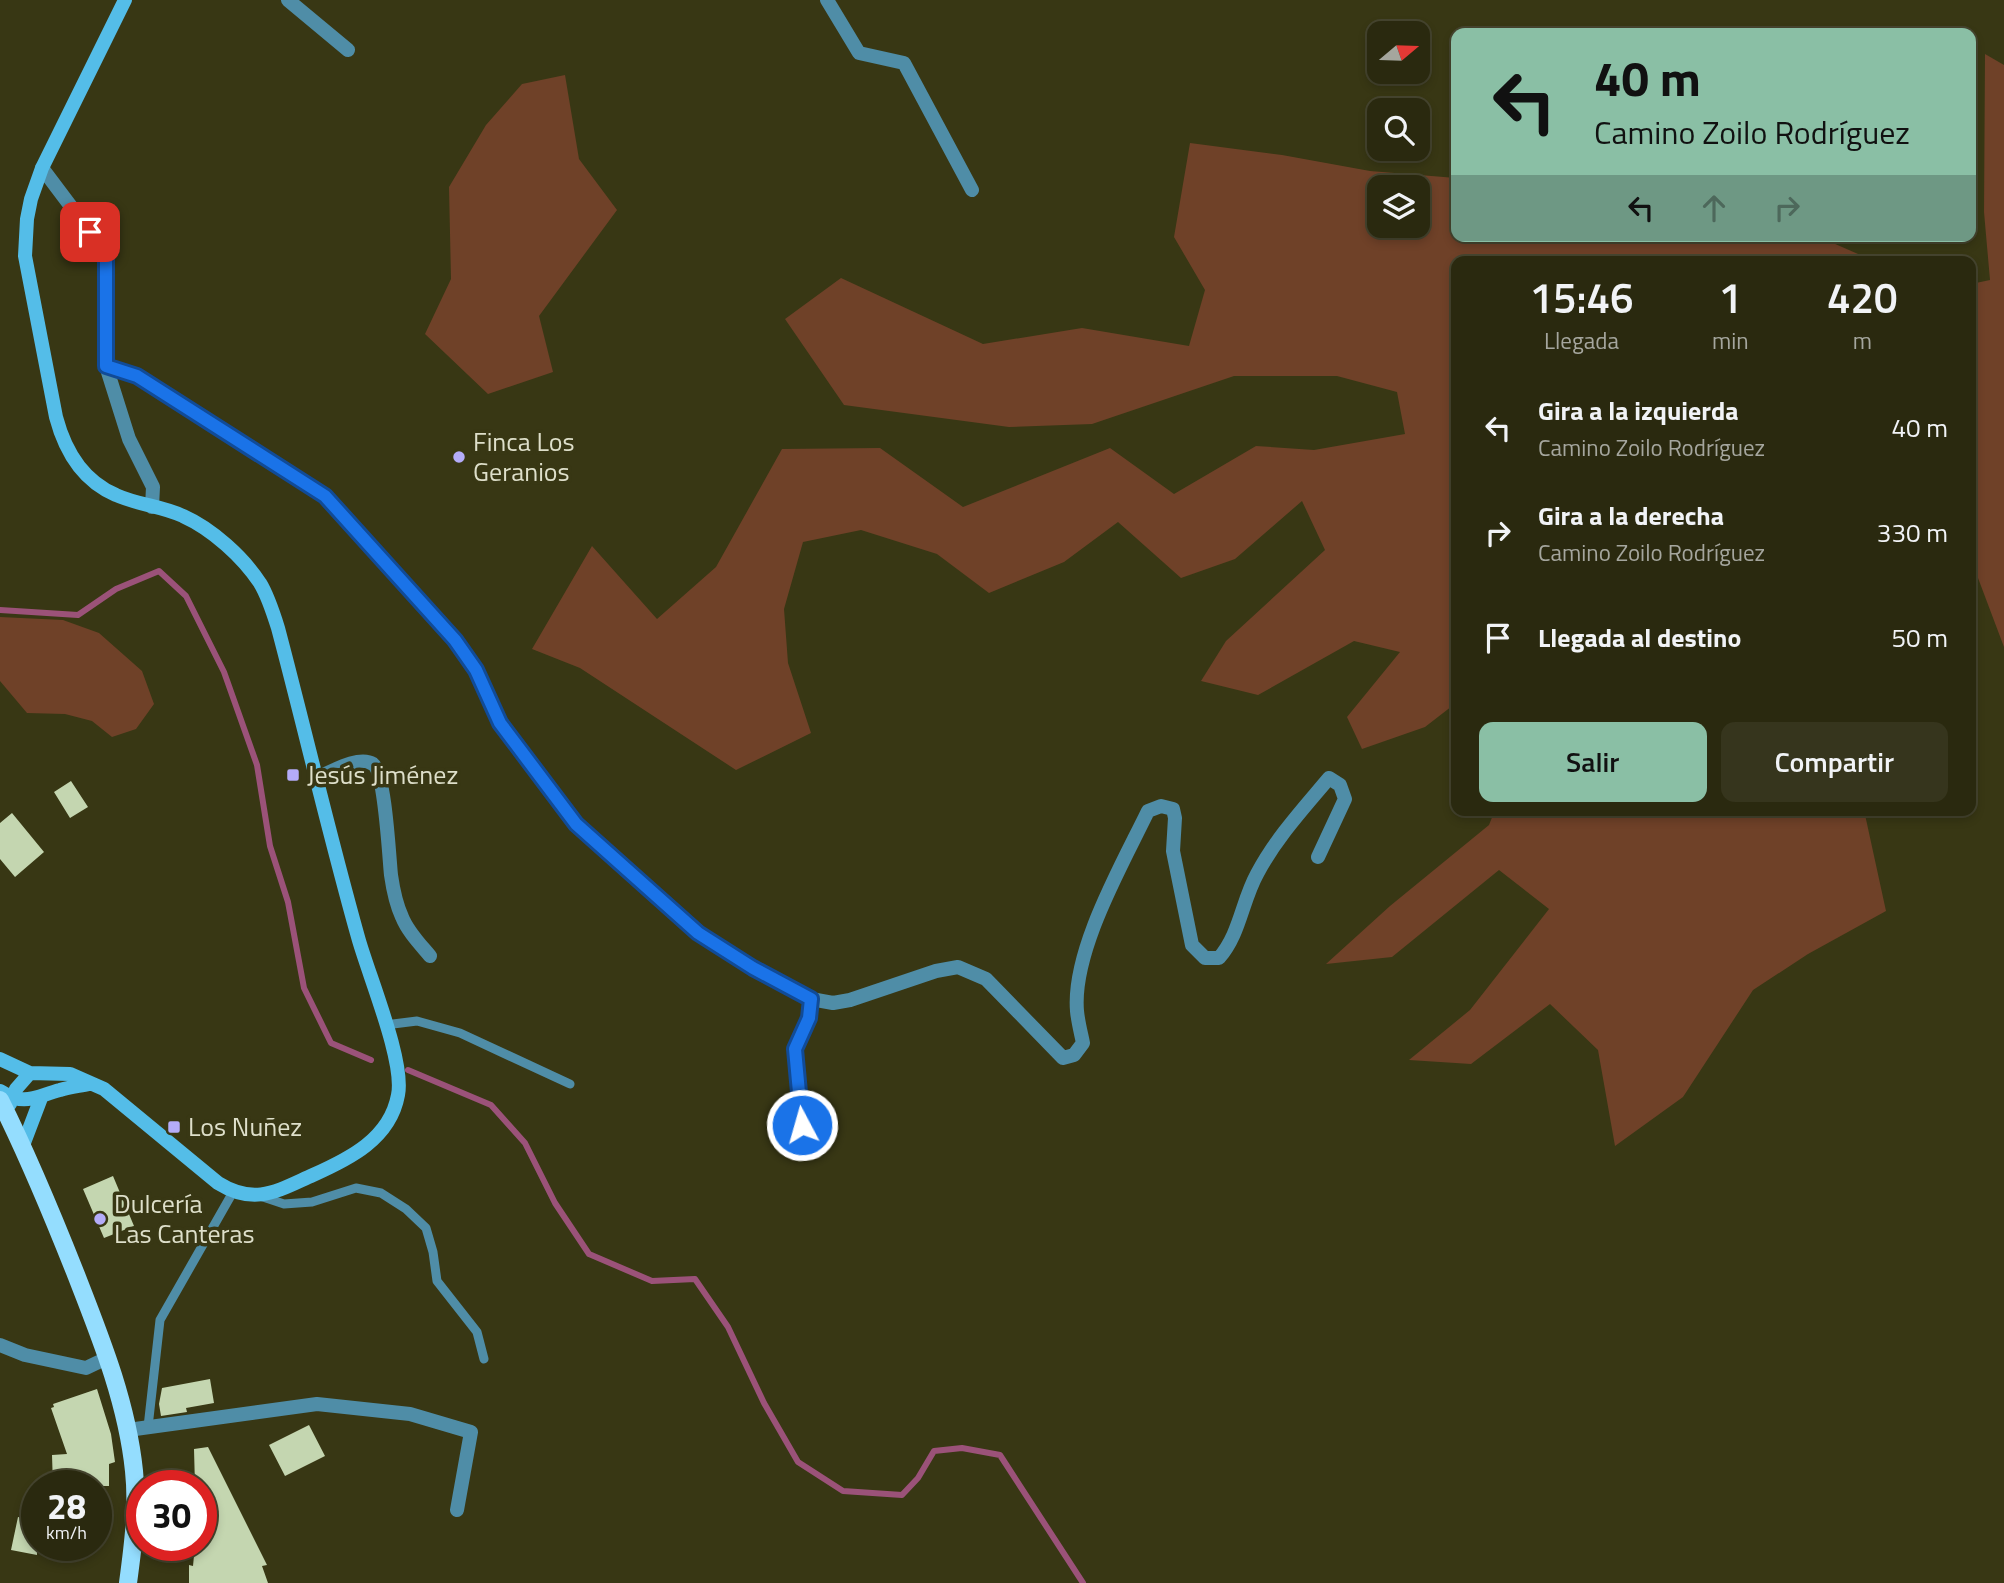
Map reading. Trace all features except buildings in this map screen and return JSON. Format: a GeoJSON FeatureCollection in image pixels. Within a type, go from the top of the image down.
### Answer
{"type":"FeatureCollection","features":[{"type":"Feature","properties":{"kind":"main road"},"geometry":{"type":"LineString","coordinates":[[0,1059],[30,1073],[70,1074],[104,1089],[218,1183],[233,1192],[259,1196],[345,1161],[360,1152],[386,1125],[398,1095],[399,1078],[358,938],[278,628],[260,583],[232,551],[197,523],[182,515],[116,495],[100,485],[84,473],[62,439],[26,256],[31,200],[42,168],[125,0]]}},
{"type":"Feature","properties":{"kind":"main road"},"geometry":{"type":"LineString","coordinates":[[4,1096],[30,1073]]}},
{"type":"Feature","properties":{"kind":"main road"},"geometry":{"type":"LineString","coordinates":[[4,1096],[22,1100],[41,1098],[61,1089],[89,1084]]}},
{"type":"Feature","properties":{"kind":"main road"},"geometry":{"type":"LineString","coordinates":[[4,1096],[9,1118],[49,1207],[107,1358],[128,1430],[134,1474],[135,1534],[128,1583]]}},
{"type":"Feature","properties":{"kind":"main road"},"geometry":{"type":"LineString","coordinates":[[22,1148],[41,1098]]}},
{"type":"Feature","properties":{"kind":"street"},"geometry":{"type":"LineString","coordinates":[[288,0],[348,50]]}},
{"type":"Feature","properties":{"kind":"street"},"geometry":{"type":"LineString","coordinates":[[827,0],[859,53],[904,63],[972,190]]}},
{"type":"Feature","properties":{"kind":"street"},"geometry":{"type":"LineString","coordinates":[[42,168],[106,253],[106,366],[129,439],[153,487],[152,507]]}},
{"type":"Feature","properties":{"kind":"street"},"geometry":{"type":"LineString","coordinates":[[106,366],[137,376],[325,496],[455,640],[476,670],[500,723],[576,824],[698,933],[753,968],[811,999],[833,1003],[850,1000],[936,971],[958,967],[986,979],[1063,1058],[1074,1055],[1083,1043],[1077,1011],[1079,974],[1103,902],[1148,811],[1161,806],[1173,809],[1173,851],[1192,945],[1205,958],[1219,958],[1230,946],[1255,876],[1275,842],[1329,778],[1340,785],[1345,799],[1318,857]]}},
{"type":"Feature","properties":{"kind":"street"},"geometry":{"type":"LineString","coordinates":[[317,778],[361,762],[370,762],[376,766],[381,783],[396,898],[409,931],[430,956]]}},
{"type":"Feature","properties":{"kind":"street"},"geometry":{"type":"LineString","coordinates":[[802,1125],[795,1049],[809,1018],[811,999]]}},
{"type":"Feature","properties":{"kind":"street"},"geometry":{"type":"LineString","coordinates":[[0,1345],[25,1355],[86,1368],[107,1358]]}},
{"type":"Feature","properties":{"kind":"street"},"geometry":{"type":"LineString","coordinates":[[128,1430],[317,1404],[410,1414],[471,1432],[457,1510]]}},
{"type":"Feature","properties":{"kind":"lane"},"geometry":{"type":"LineString","coordinates":[[385,1025],[417,1021],[460,1033],[570,1084]]}},
{"type":"Feature","properties":{"kind":"lane"},"geometry":{"type":"LineString","coordinates":[[259,1196],[284,1204],[312,1202],[356,1188],[381,1193],[406,1209],[426,1228],[437,1281],[477,1332],[484,1359]]}},
{"type":"Feature","properties":{"kind":"lane"},"geometry":{"type":"LineString","coordinates":[[148,1427],[160,1320],[233,1192]]}},
{"type":"Feature","properties":{"kind":"shaded area"},"geometry":{"type":"Polygon","coordinates":[[[1985,54],[2004,65],[2004,647],[1976,573],[1976,283],[1990,280],[1984,212],[1985,54]]]}},
{"type":"Feature","properties":{"kind":"shaded area"},"geometry":{"type":"Polygon","coordinates":[[[565,75],[579,159],[617,210],[539,316],[553,372],[488,394],[425,334],[451,279],[449,187],[486,125],[522,84],[565,75]]]}},
{"type":"Feature","properties":{"kind":"shaded area"},"geometry":{"type":"Polygon","coordinates":[[[1190,143],[1282,155],[1370,171],[1419,175],[1367,175],[1367,238],[1430,238],[1430,176],[1451,178],[1451,242],[1831,242],[1863,256],[1451,256],[1451,707],[1425,727],[1362,749],[1347,717],[1400,652],[1354,641],[1258,695],[1201,681],[1226,641],[1325,550],[1302,501],[1235,559],[1181,578],[1118,522],[1064,562],[989,593],[937,554],[861,530],[803,542],[784,609],[788,663],[811,733],[736,770],[580,668],[532,649],[592,546],[657,619],[716,567],[782,449],[880,448],[963,507],[1110,448],[1174,494],[1256,446],[1314,450],[1405,434],[1397,392],[1337,376],[1234,376],[1092,424],[1009,427],[844,405],[785,319],[841,278],[983,344],[1082,328],[1189,346],[1205,290],[1174,237],[1190,143]]]}},
{"type":"Feature","properties":{"kind":"shaded area"},"geometry":{"type":"Polygon","coordinates":[[[0,617],[63,620],[99,633],[142,671],[154,704],[136,729],[112,737],[92,721],[65,714],[27,713],[0,681],[0,617]]]}},
{"type":"Feature","properties":{"kind":"shaded area"},"geometry":{"type":"Polygon","coordinates":[[[1493,816],[1865,816],[1886,911],[1808,954],[1753,990],[1683,1097],[1615,1146],[1598,1050],[1550,1004],[1471,1064],[1409,1060],[1470,1010],[1549,909],[1499,870],[1392,957],[1326,964],[1390,906],[1489,825],[1493,816]]]}},
{"type":"Feature","properties":{"kind":"waterway"},"geometry":{"type":"LineString","coordinates":[[0,610],[78,615],[116,589],[159,571],[186,596],[224,672],[257,765],[270,846],[288,902],[304,988],[331,1043],[371,1060]]}},
{"type":"Feature","properties":{"kind":"waterway"},"geometry":{"type":"LineString","coordinates":[[408,1070],[491,1105],[525,1143],[555,1203],[589,1254],[652,1281],[695,1279],[728,1327],[764,1403],[798,1462],[843,1491],[902,1495],[918,1478],[934,1451],[962,1448],[1000,1455],[1083,1583]]}},
{"type":"Feature","properties":{"kind":"place","name":"Finca Los Geranios"},"geometry":{"type":"Point","coordinates":[459,457]}},
{"type":"Feature","properties":{"kind":"place","name":"Jesús Jiménez"},"geometry":{"type":"Point","coordinates":[293,775]}},
{"type":"Feature","properties":{"kind":"place","name":"Los Nuñez"},"geometry":{"type":"Point","coordinates":[174,1127]}},
{"type":"Feature","properties":{"kind":"place","name":"Dulcería Las Canteras"},"geometry":{"type":"Point","coordinates":[100,1219]}},
{"type":"Feature","properties":{"kind":"route"},"geometry":{"type":"LineString","coordinates":[[90,232],[106,253],[106,366],[137,376],[325,496],[455,640],[476,670],[500,723],[576,824],[698,933],[753,968],[811,999],[809,1018],[795,1049],[802,1125]]}}]}
